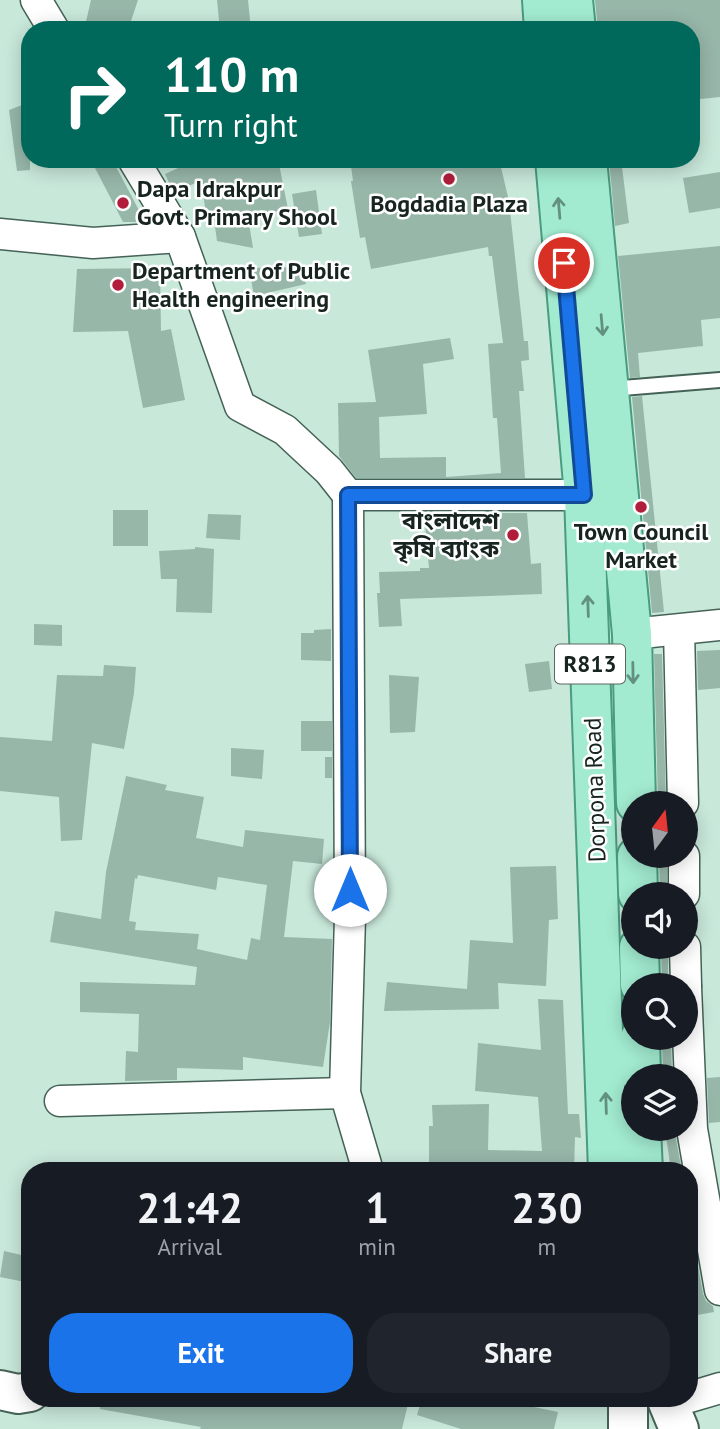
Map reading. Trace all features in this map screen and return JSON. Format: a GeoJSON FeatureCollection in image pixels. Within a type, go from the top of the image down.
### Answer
{"type":"FeatureCollection","features":[{"type":"Feature","properties":{"kind":"main road"},"geometry":{"type":"LineString","coordinates":[[542,0],[543,21]]}},
{"type":"Feature","properties":{"kind":"main road"},"geometry":{"type":"LineString","coordinates":[[573,0],[575,21]]}},
{"type":"Feature","properties":{"kind":"main road","name":"Dorpona Road"},"geometry":{"type":"LineString","coordinates":[[556,168],[584,495],[608,1162]]}},
{"type":"Feature","properties":{"kind":"main road","name":"Dorpona Road"},"geometry":{"type":"LineString","coordinates":[[588,168],[632,634],[636,791]]}},
{"type":"Feature","properties":{"kind":"main road"},"geometry":{"type":"LineString","coordinates":[[642,1141],[643,1162]]}},
{"type":"Feature","properties":{"kind":"street"},"geometry":{"type":"LineString","coordinates":[[36,0],[49,21]]}},
{"type":"Feature","properties":{"kind":"street"},"geometry":{"type":"LineString","coordinates":[[138,168],[180,237],[240,406],[285,430],[329,471],[348,495],[350,917],[345,1093],[365,1162]]}},
{"type":"Feature","properties":{"kind":"street"},"geometry":{"type":"LineString","coordinates":[[0,234],[93,243],[180,237]]}},
{"type":"Feature","properties":{"kind":"street"},"geometry":{"type":"LineString","coordinates":[[348,495],[584,495]]}},
{"type":"Feature","properties":{"kind":"street"},"geometry":{"type":"LineString","coordinates":[[632,634],[720,625]]}},
{"type":"Feature","properties":{"kind":"street"},"geometry":{"type":"LineString","coordinates":[[680,630],[683,791]]}},
{"type":"Feature","properties":{"kind":"street"},"geometry":{"type":"LineString","coordinates":[[689,1050],[692,1129],[698,1162]]}},
{"type":"Feature","properties":{"kind":"street"},"geometry":{"type":"LineString","coordinates":[[60,1101],[345,1093]]}},
{"type":"Feature","properties":{"kind":"street"},"geometry":{"type":"LineString","coordinates":[[698,1164],[720,1290]]}},
{"type":"Feature","properties":{"kind":"street"},"geometry":{"type":"LineString","coordinates":[[698,1397],[720,1388]]}},
{"type":"Feature","properties":{"kind":"street"},"geometry":{"type":"LineString","coordinates":[[0,1390],[21,1394]]}},
{"type":"Feature","properties":{"kind":"street"},"geometry":{"type":"LineString","coordinates":[[628,1407],[628,1429]]}},
{"type":"Feature","properties":{"kind":"lane"},"geometry":{"type":"LineString","coordinates":[[608,390],[720,380]]}},
{"type":"Feature","properties":{"kind":"building"},"geometry":{"type":"Polygon","coordinates":[[[91,0],[138,0],[131,21],[86,21],[91,0]]]}},
{"type":"Feature","properties":{"kind":"building"},"geometry":{"type":"Polygon","coordinates":[[[217,0],[248,0],[250,21],[219,21],[217,0]]]}},
{"type":"Feature","properties":{"kind":"building"},"geometry":{"type":"Polygon","coordinates":[[[595,0],[720,0],[720,97],[700,99],[700,21],[597,21],[595,0]]]}},
{"type":"Feature","properties":{"kind":"building"},"geometry":{"type":"Polygon","coordinates":[[[21,105],[21,168],[30,170],[17,171],[9,110],[21,105]]]}},
{"type":"Feature","properties":{"kind":"building"},"geometry":{"type":"Polygon","coordinates":[[[95,168],[117,168],[145,222],[123,222],[95,168]]]}},
{"type":"Feature","properties":{"kind":"building"},"geometry":{"type":"Polygon","coordinates":[[[178,168],[280,168],[288,209],[248,217],[253,248],[217,241],[213,212],[206,213],[201,181],[173,192],[165,174],[178,168]]]}},
{"type":"Feature","properties":{"kind":"building"},"geometry":{"type":"Polygon","coordinates":[[[351,168],[501,168],[509,201],[524,341],[528,341],[529,360],[521,361],[524,391],[519,391],[525,478],[356,478],[339,456],[338,403],[376,402],[368,350],[450,338],[454,359],[423,364],[427,414],[379,417],[380,458],[446,457],[446,477],[501,473],[497,418],[493,418],[488,344],[503,343],[492,256],[489,256],[488,247],[371,269],[365,237],[360,238],[351,168]]]}},
{"type":"Feature","properties":{"kind":"building"},"geometry":{"type":"Polygon","coordinates":[[[610,168],[622,168],[629,223],[615,226],[610,168]]]}},
{"type":"Feature","properties":{"kind":"building"},"geometry":{"type":"Polygon","coordinates":[[[720,172],[720,208],[689,213],[683,178],[720,172]]]}},
{"type":"Feature","properties":{"kind":"building"},"geometry":{"type":"Polygon","coordinates":[[[316,190],[322,234],[299,237],[292,194],[316,190]]]}},
{"type":"Feature","properties":{"kind":"building"},"geometry":{"type":"Polygon","coordinates":[[[720,246],[720,318],[701,320],[703,346],[638,353],[640,377],[630,378],[618,256],[720,246]]]}},
{"type":"Feature","properties":{"kind":"building"},"geometry":{"type":"Polygon","coordinates":[[[302,267],[306,284],[254,296],[249,268],[302,267]]]}},
{"type":"Feature","properties":{"kind":"building"},"geometry":{"type":"Polygon","coordinates":[[[160,268],[161,331],[171,329],[185,400],[143,408],[128,331],[73,332],[77,269],[160,268]]]}},
{"type":"Feature","properties":{"kind":"building"},"geometry":{"type":"Polygon","coordinates":[[[642,396],[664,612],[652,613],[632,397],[642,396]]]}},
{"type":"Feature","properties":{"kind":"building"},"geometry":{"type":"Polygon","coordinates":[[[113,510],[148,510],[148,546],[113,546],[113,510]]]}},
{"type":"Feature","properties":{"kind":"building"},"geometry":{"type":"Polygon","coordinates":[[[424,513],[527,513],[531,564],[541,563],[542,594],[400,599],[402,626],[379,627],[379,572],[420,571],[420,568],[429,568],[424,513]]]}},
{"type":"Feature","properties":{"kind":"building"},"geometry":{"type":"Polygon","coordinates":[[[208,514],[241,515],[240,540],[206,538],[208,514]]]}},
{"type":"Feature","properties":{"kind":"building"},"geometry":{"type":"Polygon","coordinates":[[[195,547],[214,549],[212,613],[176,612],[177,579],[161,579],[159,551],[195,547]]]}},
{"type":"Feature","properties":{"kind":"building"},"geometry":{"type":"Polygon","coordinates":[[[34,624],[62,625],[62,646],[34,645],[34,624]]]}},
{"type":"Feature","properties":{"kind":"building"},"geometry":{"type":"Polygon","coordinates":[[[331,629],[331,661],[301,660],[301,633],[331,629]]]}},
{"type":"Feature","properties":{"kind":"building"},"geometry":{"type":"Polygon","coordinates":[[[720,650],[720,688],[698,690],[697,651],[720,650]]]}},
{"type":"Feature","properties":{"kind":"building"},"geometry":{"type":"Polygon","coordinates":[[[654,654],[662,654],[666,791],[658,791],[654,654]]]}},
{"type":"Feature","properties":{"kind":"building"},"geometry":{"type":"Polygon","coordinates":[[[549,661],[552,689],[529,692],[525,664],[549,661]]]}},
{"type":"Feature","properties":{"kind":"building"},"geometry":{"type":"Polygon","coordinates":[[[104,665],[136,667],[124,749],[92,743],[82,840],[61,841],[59,797],[0,791],[0,737],[52,741],[57,675],[103,676],[104,665]]]}},
{"type":"Feature","properties":{"kind":"building"},"geometry":{"type":"Polygon","coordinates":[[[389,675],[419,677],[415,732],[390,733],[389,675]]]}},
{"type":"Feature","properties":{"kind":"building"},"geometry":{"type":"Polygon","coordinates":[[[301,721],[332,721],[332,751],[301,751],[301,721]]]}},
{"type":"Feature","properties":{"kind":"building"},"geometry":{"type":"Polygon","coordinates":[[[231,748],[264,750],[262,779],[231,776],[231,748]]]}},
{"type":"Feature","properties":{"kind":"building"},"geometry":{"type":"Polygon","coordinates":[[[325,757],[332,757],[332,778],[325,778],[325,757]]]}},
{"type":"Feature","properties":{"kind":"building"},"geometry":{"type":"Polygon","coordinates":[[[126,776],[167,785],[165,790],[204,797],[196,838],[243,847],[245,830],[324,839],[322,864],[293,861],[284,937],[332,939],[330,1022],[323,1067],[243,1057],[243,1070],[177,1068],[177,1080],[125,1081],[126,1051],[138,1052],[139,1014],[80,1012],[80,982],[195,985],[197,967],[50,942],[55,911],[101,919],[106,872],[126,776]],[[138,875],[137,879],[135,878],[129,921],[136,922],[135,930],[199,934],[197,949],[247,960],[251,938],[260,940],[267,885],[218,877],[216,890],[138,875]]]}},
{"type":"Feature","properties":{"kind":"building"},"geometry":{"type":"Polygon","coordinates":[[[556,866],[558,919],[549,920],[546,986],[498,983],[499,1009],[384,1011],[387,982],[467,989],[470,940],[513,943],[510,867],[556,866]]]}},
{"type":"Feature","properties":{"kind":"building"},"geometry":{"type":"Polygon","coordinates":[[[659,868],[667,868],[667,882],[660,882],[659,868]]]}},
{"type":"Feature","properties":{"kind":"building"},"geometry":{"type":"Polygon","coordinates":[[[661,959],[668,959],[668,973],[662,973],[661,959]]]}},
{"type":"Feature","properties":{"kind":"building"},"geometry":{"type":"Polygon","coordinates":[[[538,999],[563,1000],[568,1114],[579,1114],[581,1138],[575,1137],[574,1162],[429,1162],[429,1126],[433,1126],[432,1105],[489,1104],[488,1150],[542,1151],[538,1097],[475,1091],[478,1043],[541,1050],[538,999]]]}},
{"type":"Feature","properties":{"kind":"building"},"geometry":{"type":"Polygon","coordinates":[[[662,1050],[671,1050],[672,1064],[663,1064],[662,1050]]]}},
{"type":"Feature","properties":{"kind":"building"},"geometry":{"type":"Polygon","coordinates":[[[720,1077],[720,1122],[709,1123],[707,1078],[720,1077]]]}},
{"type":"Feature","properties":{"kind":"building"},"geometry":{"type":"Polygon","coordinates":[[[667,1141],[676,1141],[680,1162],[670,1162],[667,1141]]]}},
{"type":"Feature","properties":{"kind":"building"},"geometry":{"type":"Polygon","coordinates":[[[4,1251],[21,1255],[21,1281],[0,1277],[4,1251]]]}},
{"type":"Feature","properties":{"kind":"building"},"geometry":{"type":"Polygon","coordinates":[[[698,1266],[703,1294],[706,1301],[713,1306],[714,1312],[698,1315],[698,1266]]]}},
{"type":"Feature","properties":{"kind":"building"},"geometry":{"type":"Polygon","coordinates":[[[407,1407],[402,1429],[200,1429],[201,1427],[100,1409],[407,1407]]]}},
{"type":"Feature","properties":{"kind":"building"},"geometry":{"type":"Polygon","coordinates":[[[419,1407],[534,1407],[558,1412],[554,1429],[461,1429],[417,1415],[419,1407]]]}},
{"type":"Feature","properties":{"kind":"place","name":"Bogdadia Plaza"},"geometry":{"type":"Point","coordinates":[449,179]}},
{"type":"Feature","properties":{"kind":"place","name":"Dapa Idrakpur Govt. Primary Shool"},"geometry":{"type":"Point","coordinates":[123,203]}},
{"type":"Feature","properties":{"kind":"place","name":"Department of Public Health engineering"},"geometry":{"type":"Point","coordinates":[118,285]}},
{"type":"Feature","properties":{"kind":"place","name":"Town Council Market"},"geometry":{"type":"Point","coordinates":[641,507]}},
{"type":"Feature","properties":{"kind":"place","name":"বাংলাদেশ কৃষি ব্যাংক"},"geometry":{"type":"Point","coordinates":[513,535]}},
{"type":"Feature","properties":{"kind":"route"},"geometry":{"type":"LineString","coordinates":[[350,890],[348,495],[584,495],[564,263]]}}]}
